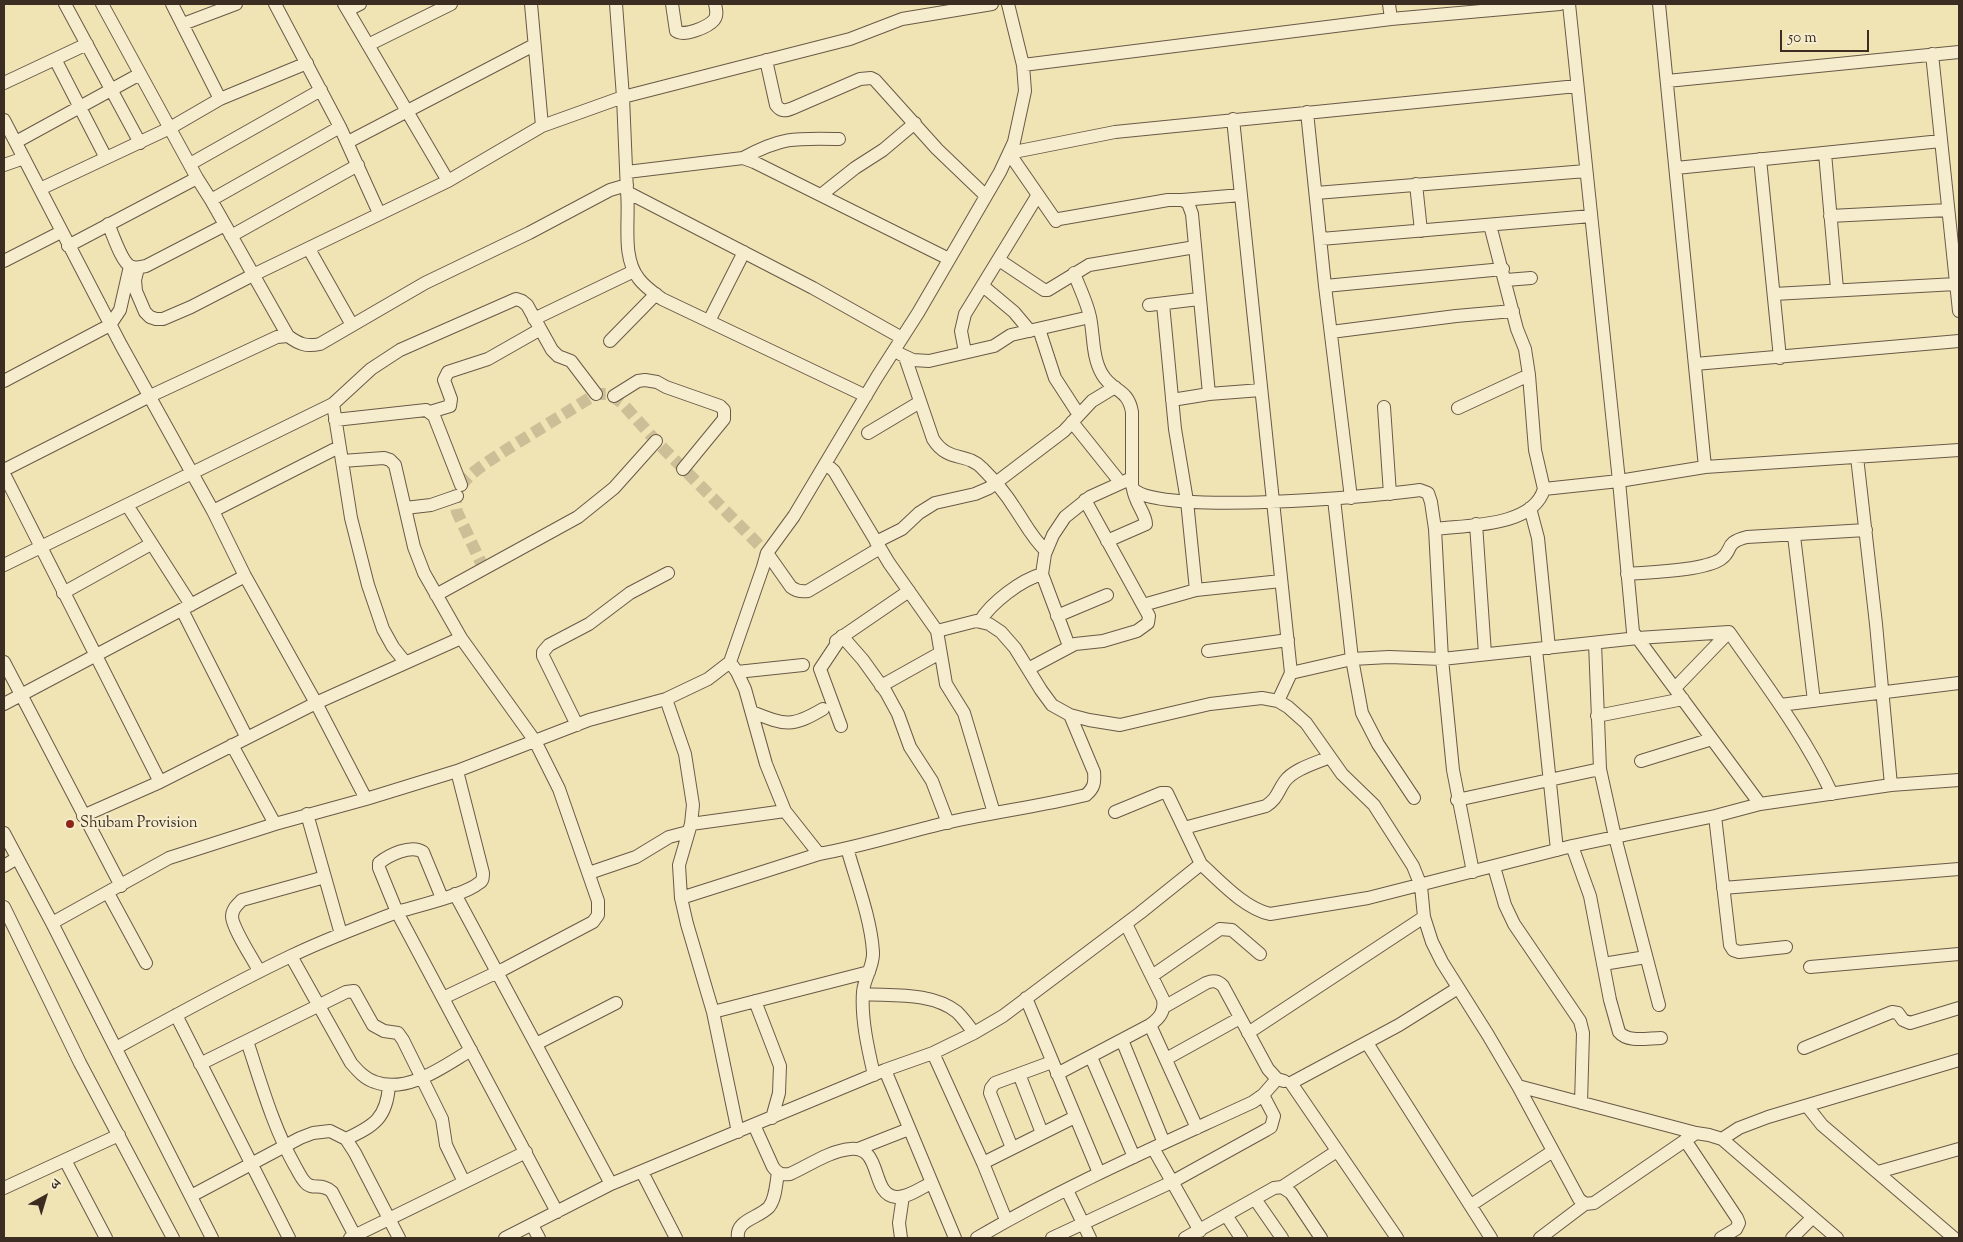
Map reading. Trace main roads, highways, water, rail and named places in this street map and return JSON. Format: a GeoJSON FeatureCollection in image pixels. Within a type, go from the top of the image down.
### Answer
{"type":"FeatureCollection","features":[{"type":"Feature","properties":{"kind":"tunnel"},"geometry":{"type":"LineString","coordinates":[[484,569],[457,512],[456,499],[459,489],[470,475],[488,462],[596,394],[609,394],[622,403],[656,441],[767,553]]}},
{"type":"Feature","properties":{"kind":"place","name":"Shubam Provision"},"geometry":{"type":"Point","coordinates":[70,824]}}]}
